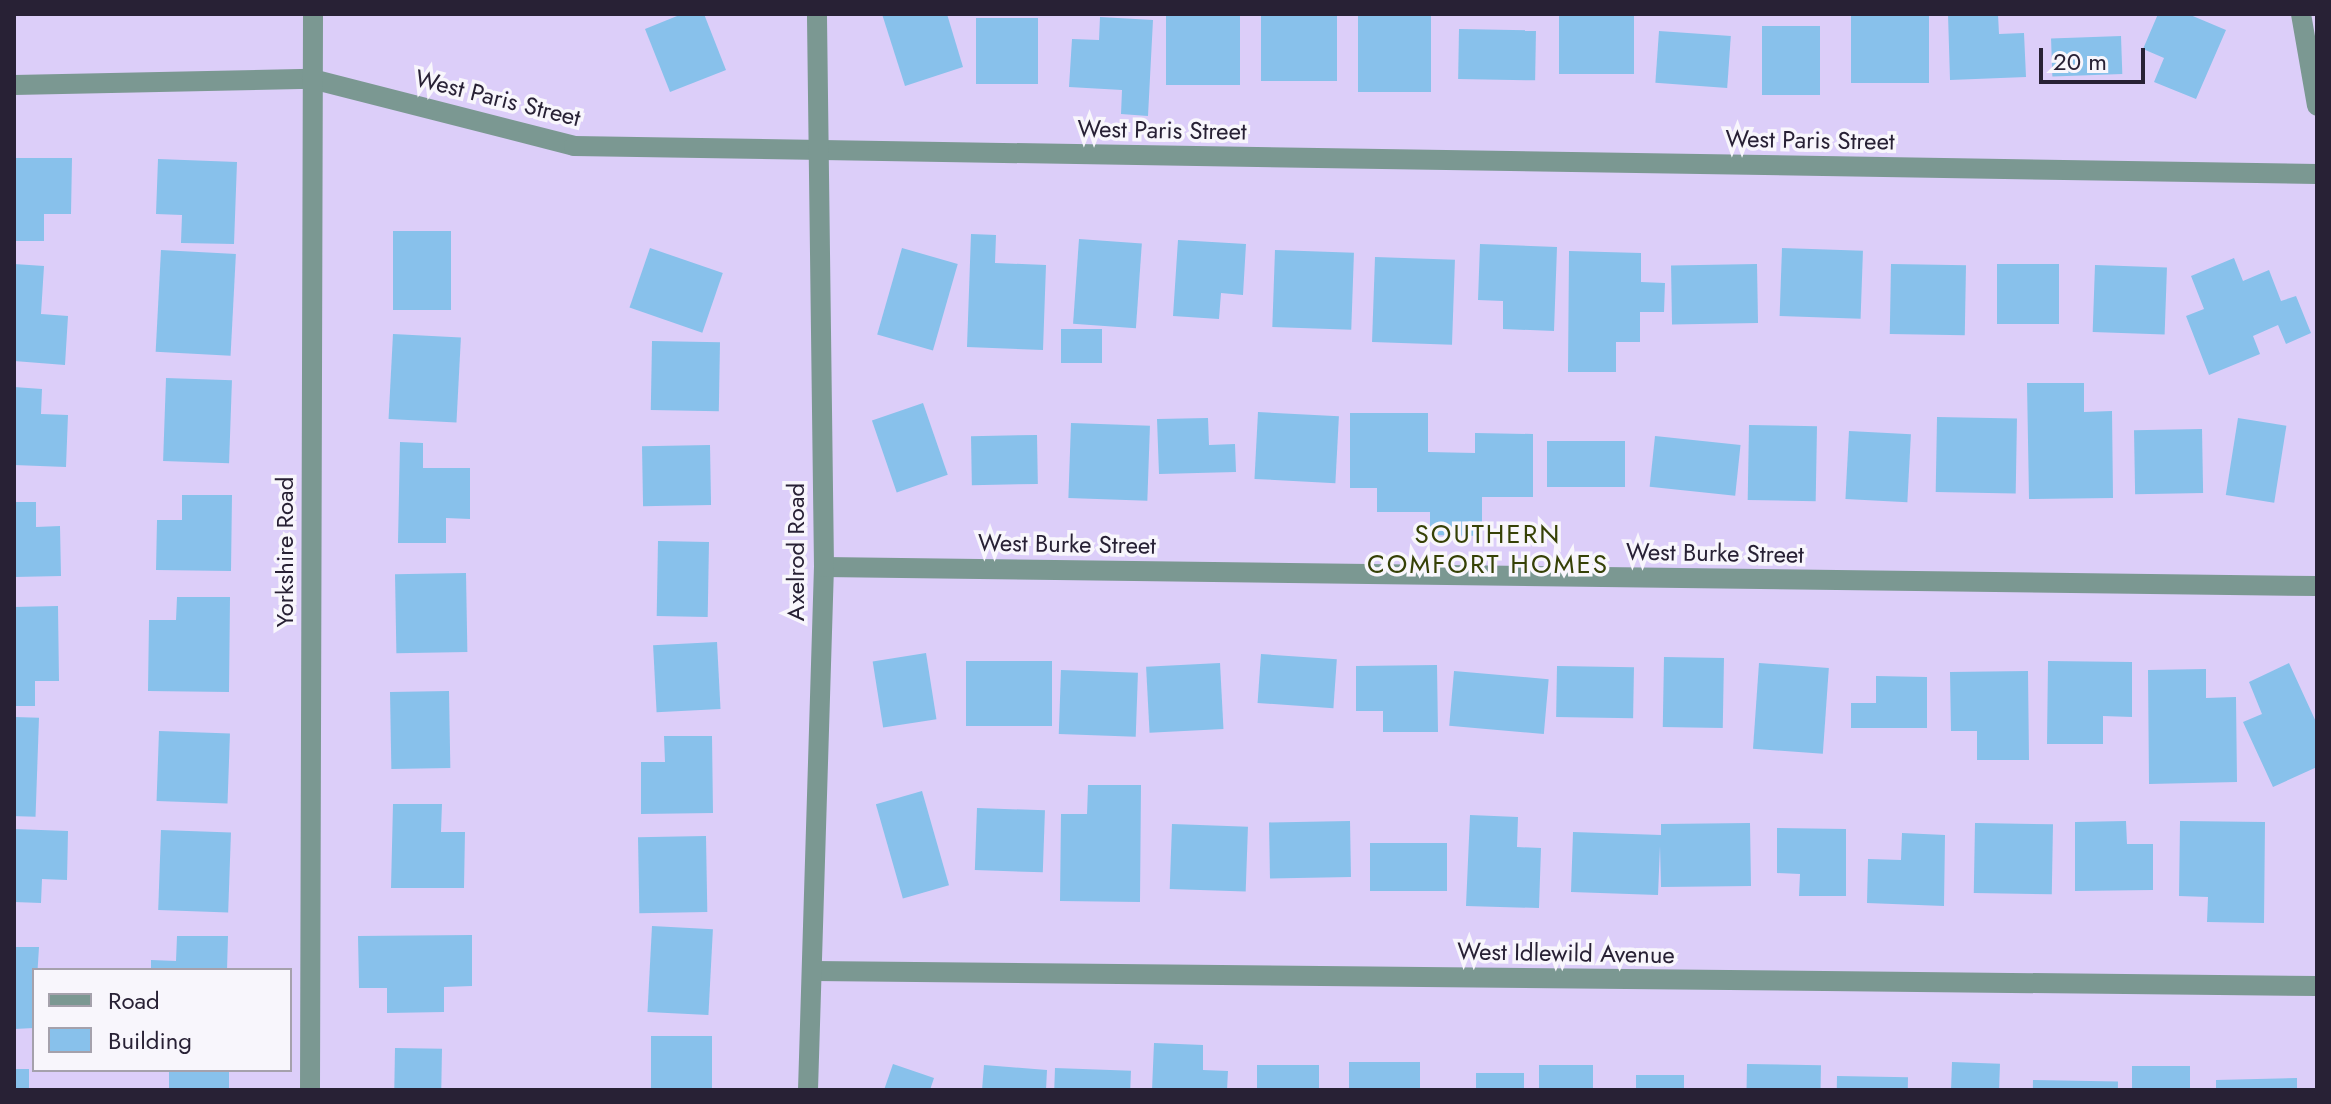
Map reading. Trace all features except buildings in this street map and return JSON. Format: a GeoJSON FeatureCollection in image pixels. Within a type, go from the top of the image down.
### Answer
{"type":"FeatureCollection","features":[{"type":"Feature","properties":{"kind":"street","name":"Yorkshire Road"},"geometry":{"type":"LineString","coordinates":[[310,1090],[313,14]]}},
{"type":"Feature","properties":{"kind":"street","name":"Axelrod Road"},"geometry":{"type":"LineString","coordinates":[[808,1090],[824,567],[816,151],[817,14]]}},
{"type":"Feature","properties":{"kind":"street"},"geometry":{"type":"LineString","coordinates":[[2301,14],[2317,106]]}},
{"type":"Feature","properties":{"kind":"street","name":"West Paris Street"},"geometry":{"type":"LineString","coordinates":[[14,85],[312,79],[574,146],[2317,174]]}},
{"type":"Feature","properties":{"kind":"street","name":"West Burke Street"},"geometry":{"type":"LineString","coordinates":[[824,567],[2317,586]]}},
{"type":"Feature","properties":{"kind":"street","name":"West Idlewild Avenue"},"geometry":{"type":"LineString","coordinates":[[814,971],[2317,986]]}},
{"type":"Feature","properties":{"kind":"district","name":"SOUTHERN COMFORT HOMES"},"geometry":{"type":"Point","coordinates":[1488,550]}}]}
